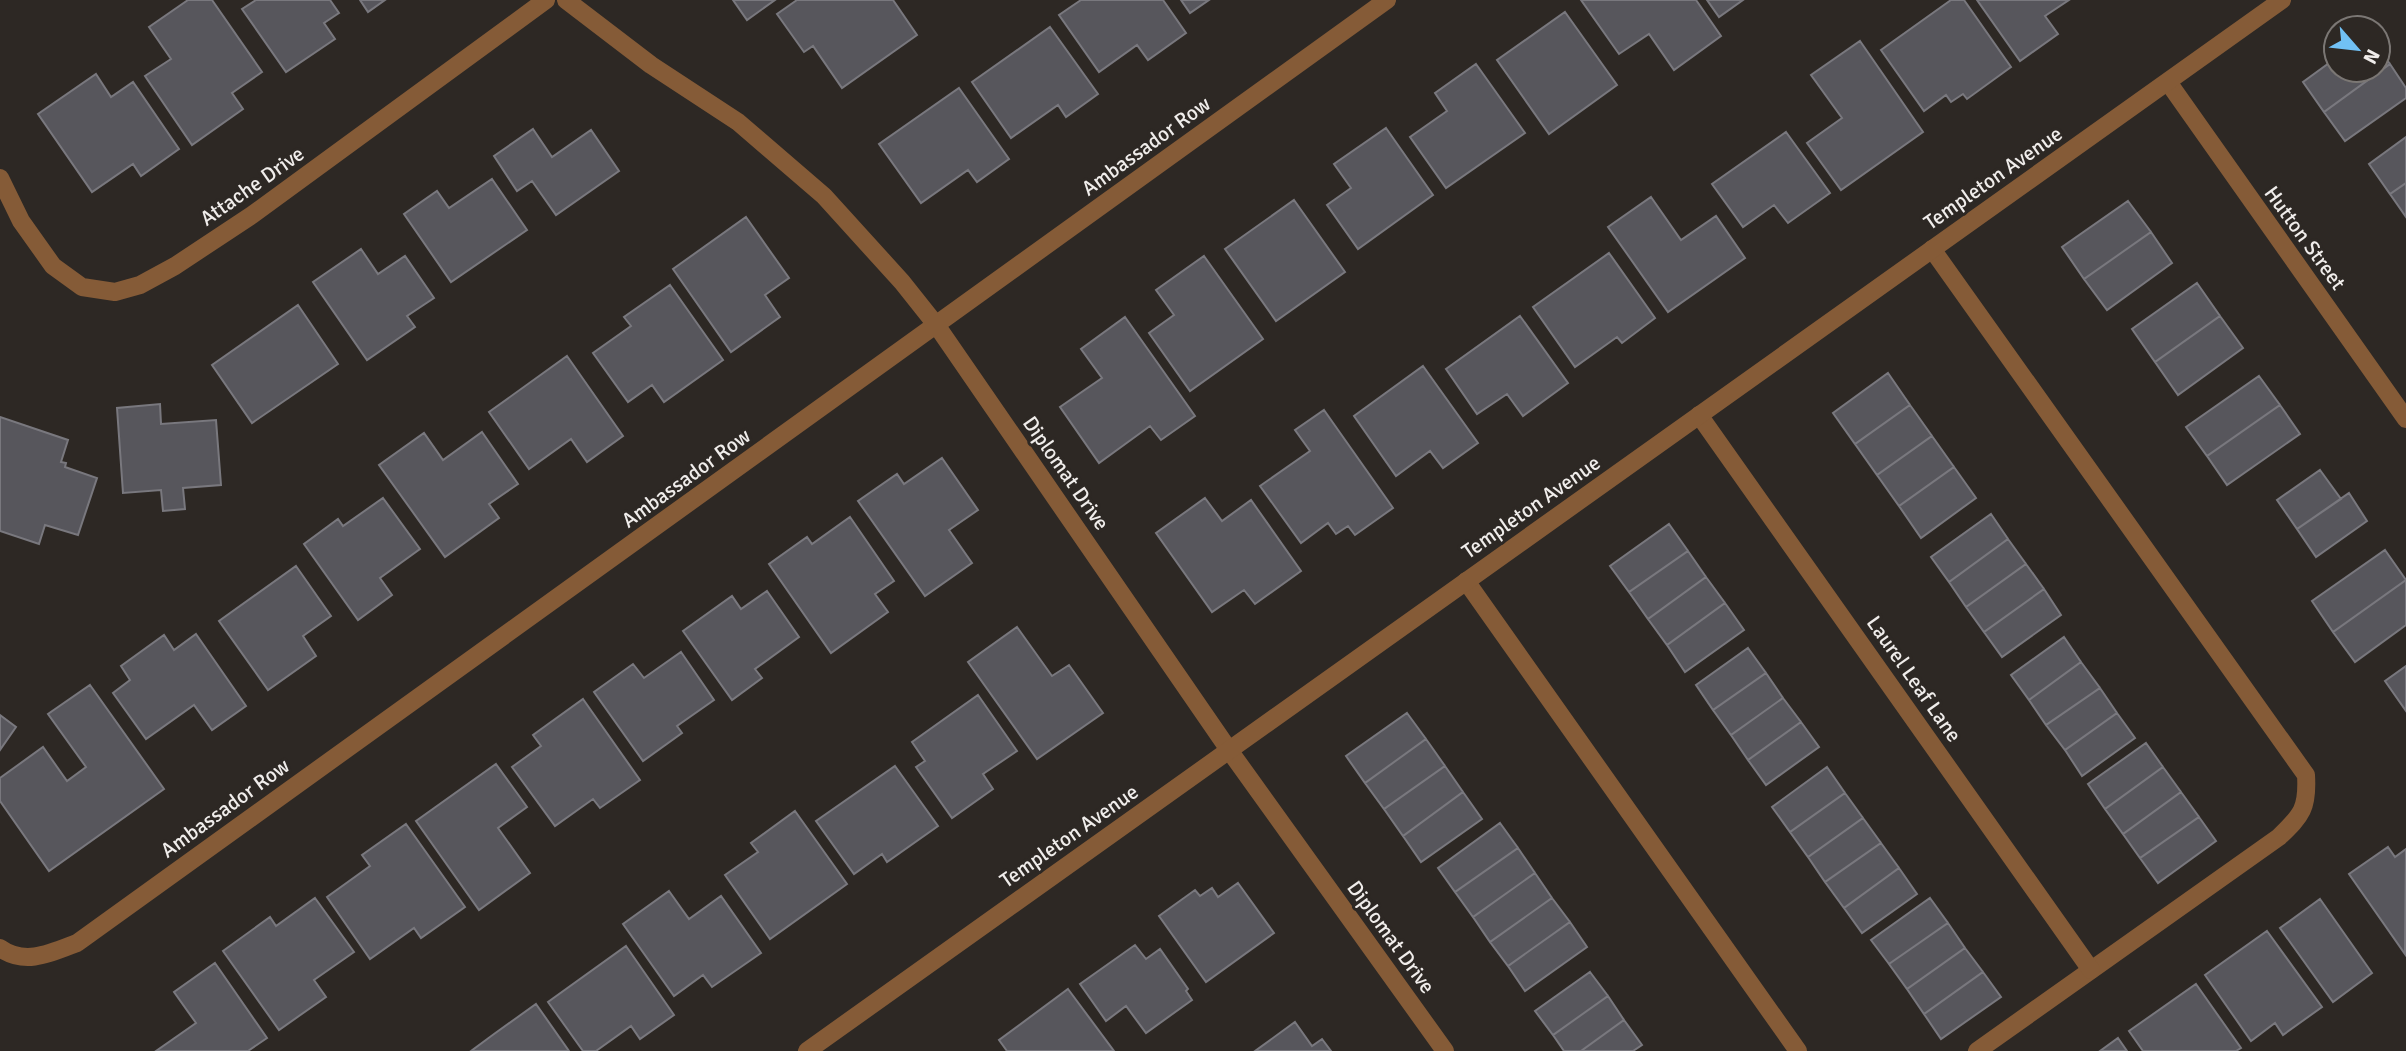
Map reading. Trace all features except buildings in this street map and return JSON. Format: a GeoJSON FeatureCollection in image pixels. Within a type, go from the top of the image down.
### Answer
{"type":"FeatureCollection","features":[{"type":"Feature","properties":{"kind":"street","name":"Attache Drive"},"geometry":{"type":"LineString","coordinates":[[0,178],[21,221],[53,267],[82,287],[115,292],[140,285],[175,267],[252,215],[546,0]]}},
{"type":"Feature","properties":{"kind":"street","name":"Diplomat Drive"},"geometry":{"type":"LineString","coordinates":[[566,0],[650,65],[738,122],[815,188],[902,282],[937,326],[1229,750],[1445,1051]]}},
{"type":"Feature","properties":{"kind":"street","name":"Ambassador Row"},"geometry":{"type":"LineString","coordinates":[[0,948],[11,956],[40,958],[77,943],[1387,0]]}},
{"type":"Feature","properties":{"kind":"street","name":"Templeton Avenue"},"geometry":{"type":"LineString","coordinates":[[807,1051],[2282,0]]}},
{"type":"Feature","properties":{"kind":"street","name":"Hutton Street"},"geometry":{"type":"LineString","coordinates":[[2168,82],[2406,419]]}},
{"type":"Feature","properties":{"kind":"street"},"geometry":{"type":"LineString","coordinates":[[1932,249],[2306,775],[2307,798],[2296,820],[2279,837],[1978,1051]]}},
{"type":"Feature","properties":{"kind":"street","name":"Laurel Leaf Lane"},"geometry":{"type":"LineString","coordinates":[[1699,415],[2091,970]]}},
{"type":"Feature","properties":{"kind":"street"},"geometry":{"type":"LineString","coordinates":[[1466,581],[1798,1051]]}}]}
